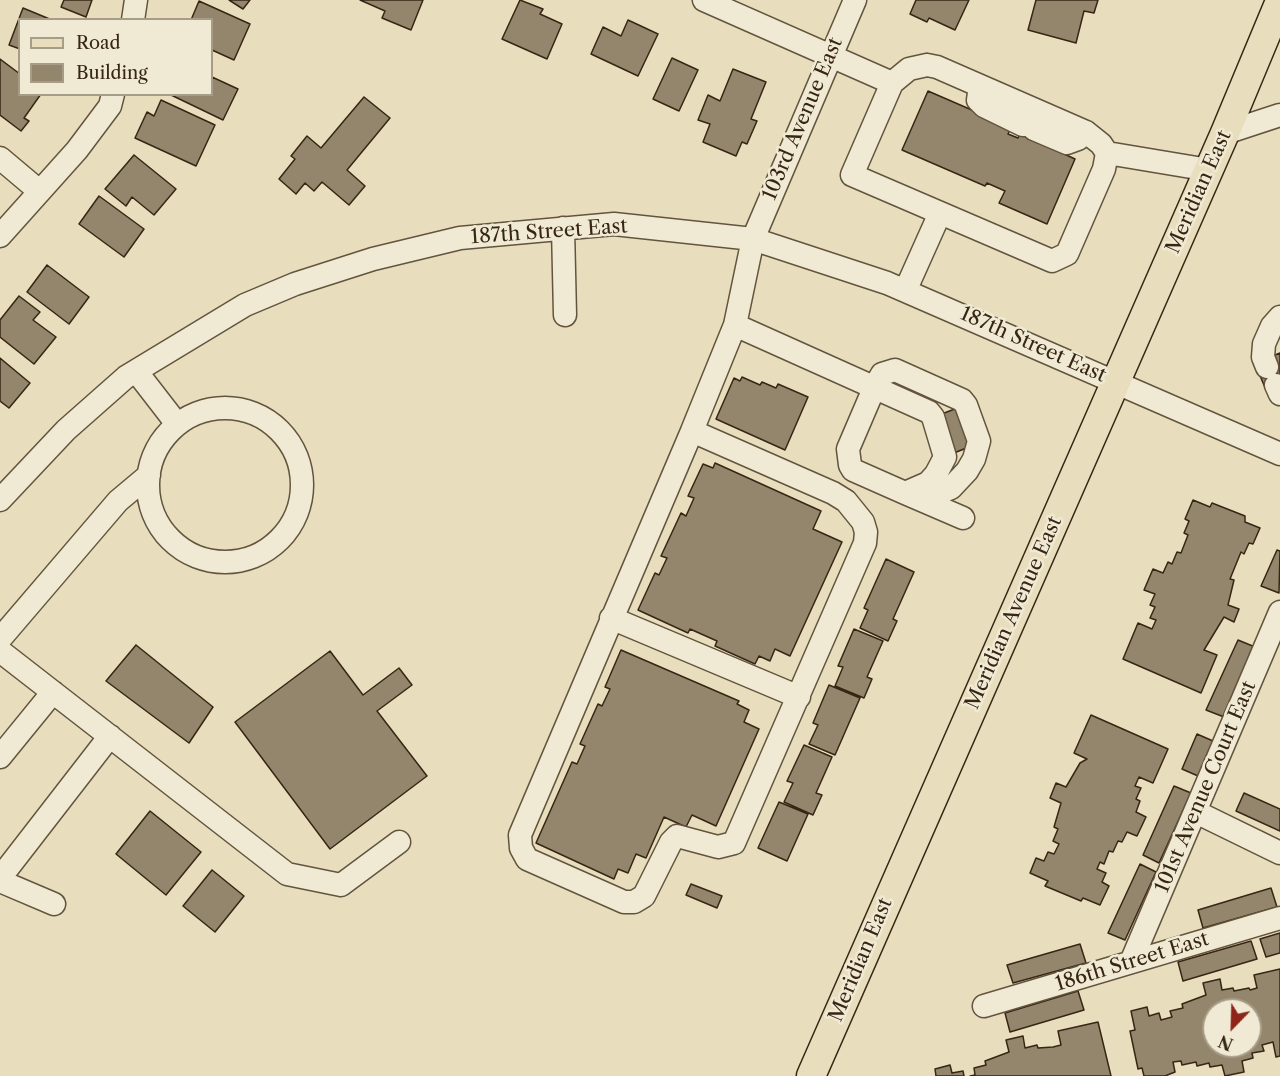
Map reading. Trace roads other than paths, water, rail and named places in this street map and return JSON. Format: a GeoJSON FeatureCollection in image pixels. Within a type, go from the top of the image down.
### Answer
{"type":"FeatureCollection","features":[{"type":"Feature","properties":{"kind":"main road","name":"Meridian East"},"geometry":{"type":"LineString","coordinates":[[1116,382],[1280,1]]}},
{"type":"Feature","properties":{"kind":"main road","name":"Meridian Avenue East"},"geometry":{"type":"LineString","coordinates":[[911,845],[1116,382]]}},
{"type":"Feature","properties":{"kind":"main road","name":"Meridian East"},"geometry":{"type":"LineString","coordinates":[[811,1076],[911,845]]}},
{"type":"Feature","properties":{"kind":"street"},"geometry":{"type":"LineString","coordinates":[[133,18],[136,0]]}},
{"type":"Feature","properties":{"kind":"street"},"geometry":{"type":"LineString","coordinates":[[704,0],[892,82]]}},
{"type":"Feature","properties":{"kind":"street","name":"103rd Avenue East"},"geometry":{"type":"LineString","coordinates":[[799,697],[734,843],[718,847],[677,836],[671,842],[644,896],[634,902],[624,902],[526,859],[521,848],[520,835],[692,431],[735,324],[753,239],[829,55],[855,0]]}},
{"type":"Feature","properties":{"kind":"street"},"geometry":{"type":"LineString","coordinates":[[1107,153],[1104,169],[1072,246],[1067,254],[1052,261],[852,175],[892,82],[909,69],[927,65],[937,67],[1086,132],[1107,153],[1209,170]]}},
{"type":"Feature","properties":{"kind":"street"},"geometry":{"type":"LineString","coordinates":[[980,86],[978,99],[984,106],[1029,127],[1067,143],[1086,132]]}},
{"type":"Feature","properties":{"kind":"street"},"geometry":{"type":"LineString","coordinates":[[0,236],[38,190],[77,150],[110,106],[112,96]]}},
{"type":"Feature","properties":{"kind":"street"},"geometry":{"type":"LineString","coordinates":[[1225,133],[1280,115]]}},
{"type":"Feature","properties":{"kind":"street"},"geometry":{"type":"LineString","coordinates":[[0,158],[38,190]]}},
{"type":"Feature","properties":{"kind":"street"},"geometry":{"type":"LineString","coordinates":[[906,290],[940,213]]}},
{"type":"Feature","properties":{"kind":"street","name":"187th Street East"},"geometry":{"type":"LineString","coordinates":[[0,500],[66,430],[136,371],[245,305],[296,284],[373,259],[460,238],[614,225],[753,239],[906,290],[1280,454]]}},
{"type":"Feature","properties":{"kind":"street"},"geometry":{"type":"LineString","coordinates":[[563,228],[565,315]]}},
{"type":"Feature","properties":{"kind":"street"},"geometry":{"type":"LineString","coordinates":[[1274,382],[1263,357],[1264,344],[1272,326],[1280,317]]}},
{"type":"Feature","properties":{"kind":"street"},"geometry":{"type":"LineString","coordinates":[[735,324],[929,412],[945,451],[942,464],[936,474],[919,488],[905,493]]}},
{"type":"Feature","properties":{"kind":"street"},"geometry":{"type":"LineString","coordinates":[[905,493],[932,496],[951,488],[968,471],[979,441],[962,400],[895,370],[882,374],[875,386],[847,457],[853,470],[905,493],[963,518]]}},
{"type":"Feature","properties":{"kind":"street"},"geometry":{"type":"LineString","coordinates":[[136,371],[177,424]]}},
{"type":"Feature","properties":{"kind":"street"},"geometry":{"type":"LineString","coordinates":[[228,408],[254,413],[277,428],[293,449],[302,474],[301,501],[291,526],[273,546],[252,558],[228,563],[204,560],[182,550],[164,533],[152,512],[147,488],[149,475],[150,464],[161,441],[177,424],[201,411],[228,408]]}},
{"type":"Feature","properties":{"kind":"street"},"geometry":{"type":"LineString","coordinates":[[611,618],[799,697],[865,543],[866,532],[863,522],[846,501],[833,493],[692,431]]}},
{"type":"Feature","properties":{"kind":"street"},"geometry":{"type":"LineString","coordinates":[[0,639],[118,501],[149,475]]}},
{"type":"Feature","properties":{"kind":"street","name":"101st Avenue Court East"},"geometry":{"type":"LineString","coordinates":[[1131,962],[1280,612]]}},
{"type":"Feature","properties":{"kind":"street"},"geometry":{"type":"LineString","coordinates":[[0,651],[287,874],[341,885],[399,842]]}},
{"type":"Feature","properties":{"kind":"street"},"geometry":{"type":"LineString","coordinates":[[0,757],[53,692]]}},
{"type":"Feature","properties":{"kind":"street"},"geometry":{"type":"LineString","coordinates":[[54,904],[0,879],[110,736]]}},
{"type":"Feature","properties":{"kind":"street"},"geometry":{"type":"LineString","coordinates":[[1196,812],[1280,853]]}},
{"type":"Feature","properties":{"kind":"street","name":"186th Street East"},"geometry":{"type":"LineString","coordinates":[[984,1006],[1280,918]]}}]}
